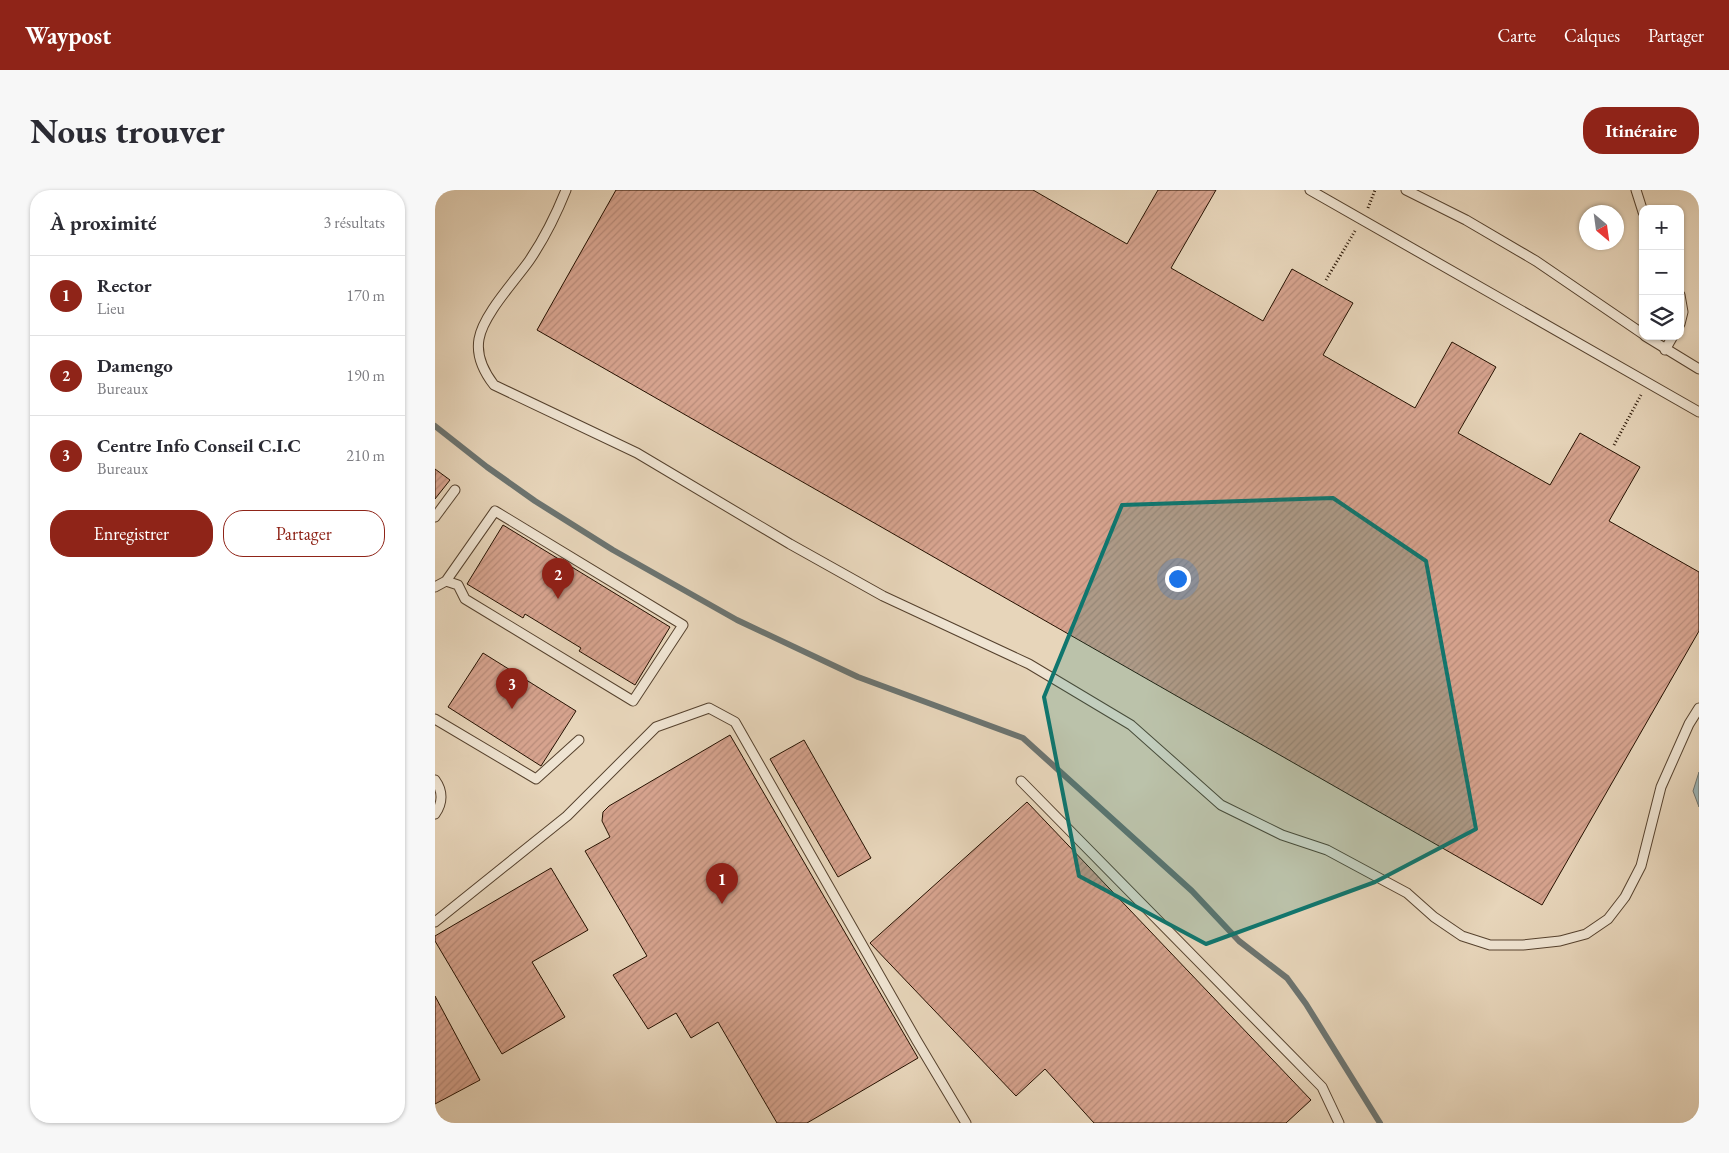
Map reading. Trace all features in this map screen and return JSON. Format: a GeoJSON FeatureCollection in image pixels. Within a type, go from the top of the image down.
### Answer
{"type":"FeatureCollection","features":[{"type":"Feature","properties":{"kind":"lane"},"geometry":{"type":"LineString","coordinates":[[567,190],[555,216],[530,260],[489,317],[479,338],[479,355],[485,373],[494,385],[637,453],[790,544],[883,596],[1029,664],[1131,725],[1221,805],[1282,835],[1327,850],[1407,893],[1435,917],[1462,936],[1490,945],[1523,945],[1586,934],[1609,919],[1625,897],[1641,866],[1661,787],[1681,741],[1699,708]]}},
{"type":"Feature","properties":{"kind":"lane"},"geometry":{"type":"LineString","coordinates":[[1310,190],[1699,412]]}},
{"type":"Feature","properties":{"kind":"lane"},"geometry":{"type":"LineString","coordinates":[[1406,190],[1466,220],[1536,261],[1639,332]]}},
{"type":"Feature","properties":{"kind":"lane"},"geometry":{"type":"LineString","coordinates":[[1636,190],[1641,205]]}},
{"type":"Feature","properties":{"kind":"lane"},"geometry":{"type":"LineString","coordinates":[[1651,340],[1699,369]]}},
{"type":"Feature","properties":{"kind":"lane"},"geometry":{"type":"LineString","coordinates":[[1665,350],[1671,340]]}},
{"type":"Feature","properties":{"kind":"lane"},"geometry":{"type":"LineString","coordinates":[[435,517],[455,490]]}},
{"type":"Feature","properties":{"kind":"lane"},"geometry":{"type":"LineString","coordinates":[[435,587],[446,581],[495,510],[683,625],[633,701],[465,598],[458,585],[446,581]]}},
{"type":"Feature","properties":{"kind":"lane"},"geometry":{"type":"LineString","coordinates":[[435,922],[567,816],[657,727],[709,708],[735,722],[966,1123]]}},
{"type":"Feature","properties":{"kind":"lane"},"geometry":{"type":"LineString","coordinates":[[435,719],[536,779],[579,740]]}},
{"type":"Feature","properties":{"kind":"lane"},"geometry":{"type":"LineString","coordinates":[[435,780],[441,788],[440,807],[435,814]]}},
{"type":"Feature","properties":{"kind":"lane"},"geometry":{"type":"LineString","coordinates":[[1021,781],[1322,1087],[1339,1123]]}},
{"type":"Feature","properties":{"kind":"path"},"geometry":{"type":"LineString","coordinates":[[1326,280],[1362,220],[1375,190]]}},
{"type":"Feature","properties":{"kind":"highlighted area"},"geometry":{"type":"Polygon","coordinates":[[[1333,498],[1426,561],[1476,829],[1375,882],[1206,944],[1079,876],[1044,697],[1122,505],[1333,498]]]}},
{"type":"Feature","properties":{"kind":"water"},"geometry":{"type":"Polygon","coordinates":[[[1699,772],[1699,807],[1693,791],[1699,772]]]}},
{"type":"Feature","properties":{"kind":"building"},"geometry":{"type":"Polygon","coordinates":[[[616,190],[1033,190],[1127,244],[1158,190],[1216,190],[1171,268],[1263,321],[1292,269],[1353,303],[1323,355],[1415,408],[1452,342],[1496,367],[1458,433],[1550,485],[1580,433],[1640,467],[1609,521],[1699,572],[1699,631],[1542,905],[537,330],[616,190]]]}},
{"type":"Feature","properties":{"kind":"building"},"geometry":{"type":"Polygon","coordinates":[[[435,469],[450,480],[435,499],[435,469]]]}},
{"type":"Feature","properties":{"kind":"building"},"geometry":{"type":"Polygon","coordinates":[[[503,525],[670,627],[635,685],[579,651],[581,648],[525,614],[523,618],[467,584],[503,525]]]}},
{"type":"Feature","properties":{"kind":"building"},"geometry":{"type":"Polygon","coordinates":[[[483,653],[576,711],[541,766],[448,707],[483,653]]]}},
{"type":"Feature","properties":{"kind":"building"},"geometry":{"type":"Polygon","coordinates":[[[730,735],[918,1058],[807,1123],[777,1123],[718,1022],[691,1038],[676,1013],[648,1029],[613,975],[647,956],[585,851],[610,837],[602,821],[603,812],[609,806],[730,735]]]}},
{"type":"Feature","properties":{"kind":"building"},"geometry":{"type":"Polygon","coordinates":[[[804,740],[871,858],[838,877],[770,759],[804,740]]]}},
{"type":"Feature","properties":{"kind":"building"},"geometry":{"type":"Polygon","coordinates":[[[1027,802],[1311,1100],[1286,1123],[1094,1123],[1045,1069],[1016,1096],[870,943],[1027,802]]]}},
{"type":"Feature","properties":{"kind":"building"},"geometry":{"type":"Polygon","coordinates":[[[551,868],[588,930],[532,962],[565,1017],[502,1054],[435,941],[435,936],[551,868]]]}},
{"type":"Feature","properties":{"kind":"building"},"geometry":{"type":"Polygon","coordinates":[[[435,996],[480,1080],[435,1104],[435,996]]]}},
{"type":"Feature","properties":{"kind":"waterway"},"geometry":{"type":"LineString","coordinates":[[435,426],[487,467],[535,501],[613,550],[737,620],[858,677],[1023,738],[1192,891],[1239,941],[1287,978],[1306,1004],[1380,1123]]}},
{"type":"Feature","properties":{"kind":"place","name":"Damengo"},"geometry":{"type":"Point","coordinates":[558,599]}},
{"type":"Feature","properties":{"kind":"place","name":"Centre Info Conseil C.I.C"},"geometry":{"type":"Point","coordinates":[512,709]}},
{"type":"Feature","properties":{"kind":"place","name":"Rector"},"geometry":{"type":"Point","coordinates":[722,904]}}]}
